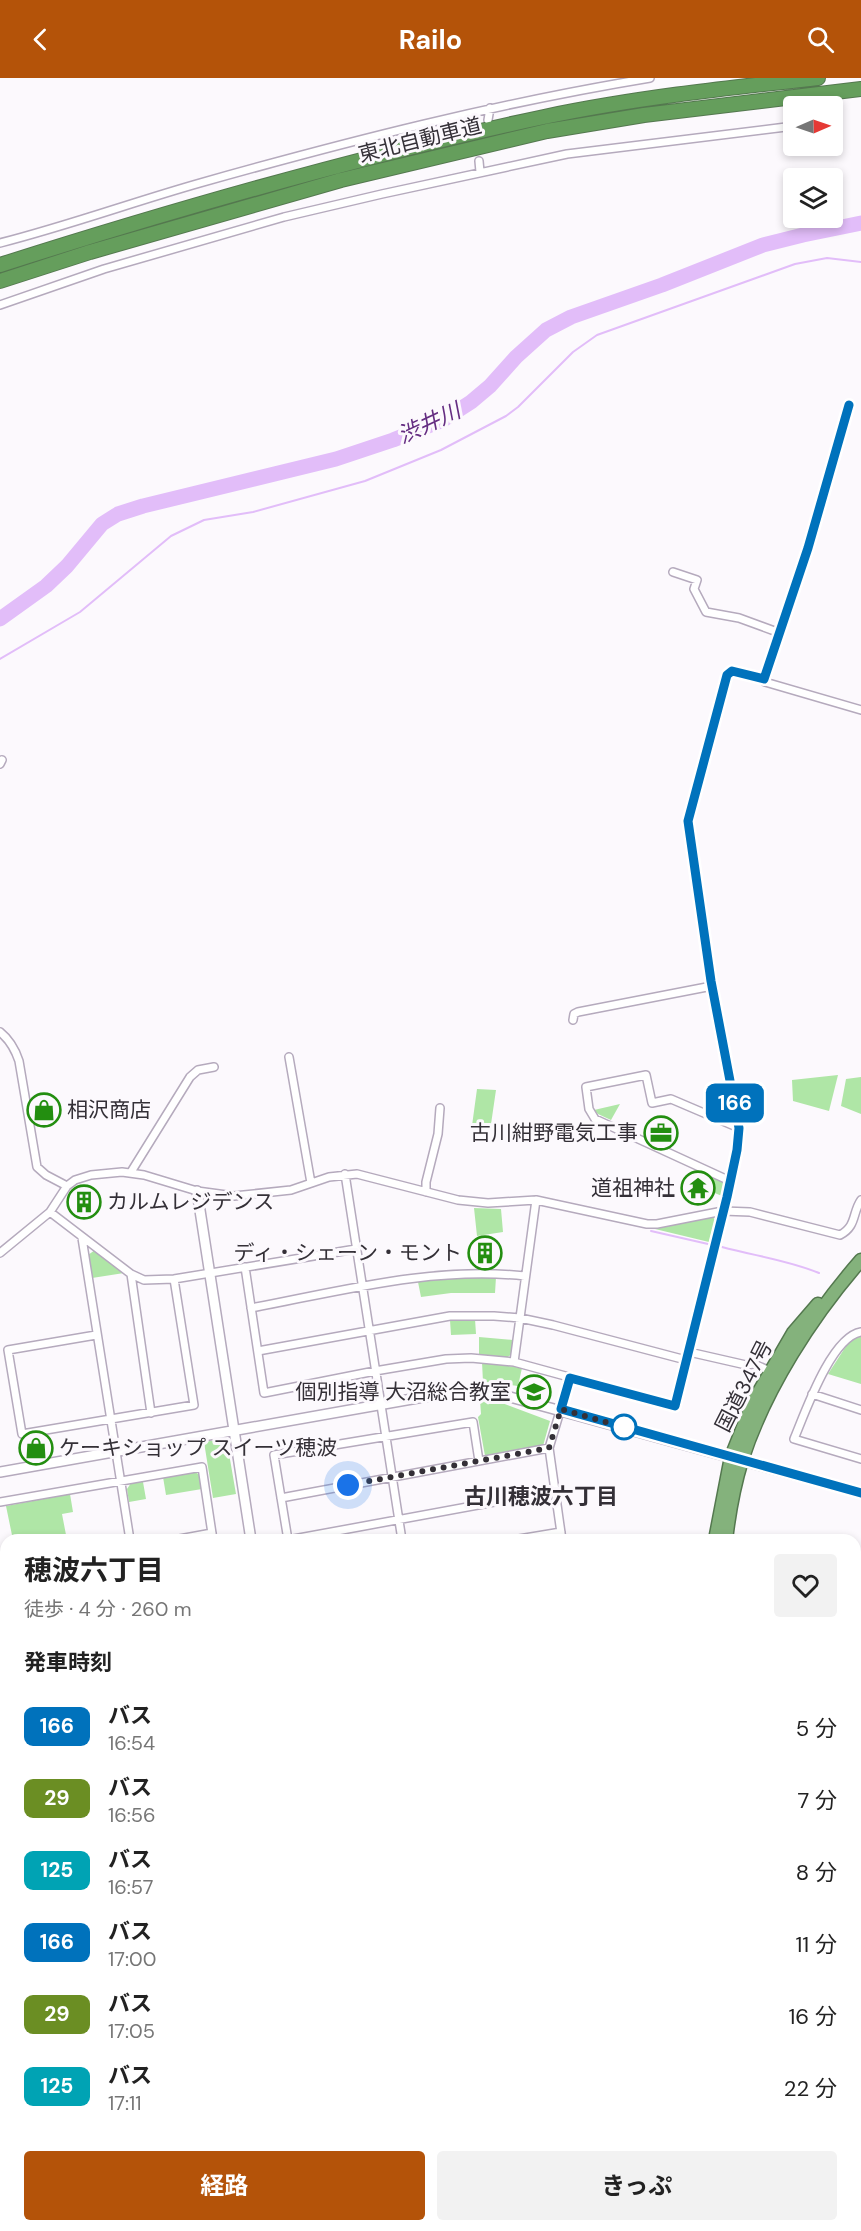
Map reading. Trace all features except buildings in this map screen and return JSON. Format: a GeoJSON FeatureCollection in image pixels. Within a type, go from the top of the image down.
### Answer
{"type":"FeatureCollection","features":[{"type":"Feature","properties":{"kind":"highway","name":"東北自動車道"},"geometry":{"type":"LineString","coordinates":[[0,265],[240,193],[545,117],[643,99],[818,78]]}},
{"type":"Feature","properties":{"kind":"highway","name":"東北自動車道"},"geometry":{"type":"LineString","coordinates":[[0,281],[90,252],[341,180],[547,131],[644,115],[861,89]]}},
{"type":"Feature","properties":{"kind":"highway","name":"国道347号"},"geometry":{"type":"LineString","coordinates":[[727,1534],[736,1459],[789,1360],[861,1260]]}},
{"type":"Feature","properties":{"kind":"highway","name":"国道347号"},"geometry":{"type":"LineString","coordinates":[[717,1534],[753,1402],[793,1333],[824,1297],[851,1272]]}},
{"type":"Feature","properties":{"kind":"street"},"geometry":{"type":"LineString","coordinates":[[2,243],[305,154],[490,108],[650,78]]}},
{"type":"Feature","properties":{"kind":"street"},"geometry":{"type":"LineString","coordinates":[[488,120],[490,108]]}},
{"type":"Feature","properties":{"kind":"street"},"geometry":{"type":"LineString","coordinates":[[0,305],[104,269],[284,217],[480,172],[567,154],[783,127]]}},
{"type":"Feature","properties":{"kind":"street"},"geometry":{"type":"LineString","coordinates":[[479,161],[480,172]]}},
{"type":"Feature","properties":{"kind":"street"},"geometry":{"type":"LineString","coordinates":[[764,679],[819,512],[849,405]]}},
{"type":"Feature","properties":{"kind":"street"},"geometry":{"type":"LineString","coordinates":[[673,572],[698,580],[694,588],[706,612],[739,618],[780,633]]}},
{"type":"Feature","properties":{"kind":"street"},"geometry":{"type":"LineString","coordinates":[[245,1267],[264,1393],[446,1359],[480,1358],[514,1362],[675,1406],[730,1181],[739,1128],[712,986],[688,821],[727,675],[732,671],[764,679],[765,682],[861,710]]}},
{"type":"Feature","properties":{"kind":"street"},"geometry":{"type":"LineString","coordinates":[[573,1020],[574,1014],[578,1012],[712,986]]}},
{"type":"Feature","properties":{"kind":"street"},"geometry":{"type":"LineString","coordinates":[[0,1032],[7,1037],[19,1061],[38,1167],[46,1175],[67,1186]]}},
{"type":"Feature","properties":{"kind":"street"},"geometry":{"type":"LineString","coordinates":[[289,1057],[312,1183]]}},
{"type":"Feature","properties":{"kind":"street"},"geometry":{"type":"LineString","coordinates":[[130,1172],[190,1077],[198,1070],[214,1067]]}},
{"type":"Feature","properties":{"kind":"street"},"geometry":{"type":"LineString","coordinates":[[730,1181],[595,1119],[589,1109],[586,1087],[646,1075],[652,1103],[671,1099],[739,1128]]}},
{"type":"Feature","properties":{"kind":"street"},"geometry":{"type":"LineString","coordinates":[[426,1192],[426,1182],[438,1134],[440,1108]]}},
{"type":"Feature","properties":{"kind":"street"},"geometry":{"type":"LineString","coordinates":[[0,1253],[50,1212],[67,1186],[81,1177],[130,1172],[196,1191],[223,1195],[256,1195],[291,1190],[345,1174],[357,1174],[473,1202],[536,1200],[647,1224],[657,1224],[723,1210],[750,1212],[840,1235],[849,1231],[855,1221],[855,1209],[861,1200]]}},
{"type":"Feature","properties":{"kind":"street"},"geometry":{"type":"LineString","coordinates":[[345,1174],[401,1534]]}},
{"type":"Feature","properties":{"kind":"street"},"geometry":{"type":"LineString","coordinates":[[196,1191],[251,1534]]}},
{"type":"Feature","properties":{"kind":"street"},"geometry":{"type":"LineString","coordinates":[[514,1362],[536,1200]]}},
{"type":"Feature","properties":{"kind":"street"},"geometry":{"type":"LineString","coordinates":[[50,1212],[131,1274],[144,1280],[174,1279],[356,1249]]}},
{"type":"Feature","properties":{"kind":"street"},"geometry":{"type":"LineString","coordinates":[[82,1238],[129,1534]]}},
{"type":"Feature","properties":{"kind":"street"},"geometry":{"type":"LineString","coordinates":[[251,1308],[432,1276],[472,1272],[525,1276]]}},
{"type":"Feature","properties":{"kind":"street"},"geometry":{"type":"LineString","coordinates":[[131,1274],[151,1413]]}},
{"type":"Feature","properties":{"kind":"street"},"geometry":{"type":"LineString","coordinates":[[96,1335],[8,1350],[22,1434],[194,1405],[174,1279]]}},
{"type":"Feature","properties":{"kind":"street"},"geometry":{"type":"LineString","coordinates":[[258,1351],[450,1316],[520,1318],[686,1360]]}},
{"type":"Feature","properties":{"kind":"street"},"geometry":{"type":"LineString","coordinates":[[861,1332],[852,1333],[845,1339],[812,1394],[794,1439],[861,1459]]}},
{"type":"Feature","properties":{"kind":"street"},"geometry":{"type":"LineString","coordinates":[[689,1352],[746,1365],[754,1364],[770,1371]]}},
{"type":"Feature","properties":{"kind":"street"},"geometry":{"type":"LineString","coordinates":[[549,1534],[561,1532],[549,1448],[570,1378]]}},
{"type":"Feature","properties":{"kind":"street"},"geometry":{"type":"LineString","coordinates":[[0,1472],[446,1393],[468,1392],[510,1397],[561,1409],[861,1493]]}},
{"type":"Feature","properties":{"kind":"street"},"geometry":{"type":"LineString","coordinates":[[812,1394],[861,1410]]}},
{"type":"Feature","properties":{"kind":"street"},"geometry":{"type":"LineString","coordinates":[[287,1534],[274,1455],[473,1422],[480,1461]]}},
{"type":"Feature","properties":{"kind":"street"},"geometry":{"type":"LineString","coordinates":[[281,1498],[549,1448]]}},
{"type":"Feature","properties":{"kind":"street"},"geometry":{"type":"LineString","coordinates":[[0,1502],[202,1467],[213,1534]]}},
{"type":"Feature","properties":{"kind":"street"},"geometry":{"type":"LineString","coordinates":[[321,1534],[554,1491]]}},
{"type":"Feature","properties":{"kind":"green space"},"geometry":{"type":"Polygon","coordinates":[[[838,1075],[829,1111],[793,1101],[792,1080],[838,1075]]]}},
{"type":"Feature","properties":{"kind":"green space"},"geometry":{"type":"Polygon","coordinates":[[[861,1077],[861,1114],[841,1106],[846,1079],[861,1077]]]}},
{"type":"Feature","properties":{"kind":"green space"},"geometry":{"type":"Polygon","coordinates":[[[477,1089],[496,1090],[490,1131],[471,1133],[477,1089]]]}},
{"type":"Feature","properties":{"kind":"green space"},"geometry":{"type":"Polygon","coordinates":[[[620,1104],[611,1120],[594,1110],[620,1104]]]}},
{"type":"Feature","properties":{"kind":"green space"},"geometry":{"type":"Polygon","coordinates":[[[701,1172],[726,1184],[722,1196],[695,1185],[701,1172]]]}},
{"type":"Feature","properties":{"kind":"green space"},"geometry":{"type":"Polygon","coordinates":[[[474,1208],[501,1209],[503,1232],[477,1236],[474,1208]]]}},
{"type":"Feature","properties":{"kind":"green space"},"geometry":{"type":"Polygon","coordinates":[[[712,1217],[715,1219],[709,1242],[655,1229],[712,1217]]]}},
{"type":"Feature","properties":{"kind":"green space"},"geometry":{"type":"Polygon","coordinates":[[[95,1250],[124,1273],[92,1278],[88,1255],[95,1250]]]}},
{"type":"Feature","properties":{"kind":"green space"},"geometry":{"type":"Polygon","coordinates":[[[450,1277],[496,1277],[495,1293],[451,1293],[421,1297],[418,1282],[450,1277]]]}},
{"type":"Feature","properties":{"kind":"green space"},"geometry":{"type":"Polygon","coordinates":[[[475,1319],[476,1334],[451,1335],[450,1320],[475,1319]]]}},
{"type":"Feature","properties":{"kind":"green space"},"geometry":{"type":"Polygon","coordinates":[[[861,1333],[861,1384],[828,1374],[850,1340],[861,1333]]]}},
{"type":"Feature","properties":{"kind":"green space"},"geometry":{"type":"Polygon","coordinates":[[[479,1337],[513,1340],[512,1354],[506,1358],[479,1355],[479,1337]]]}},
{"type":"Feature","properties":{"kind":"green space"},"geometry":{"type":"Polygon","coordinates":[[[482,1362],[522,1368],[518,1386],[483,1382],[482,1362]]]}},
{"type":"Feature","properties":{"kind":"green space"},"geometry":{"type":"Polygon","coordinates":[[[480,1400],[502,1403],[550,1421],[543,1446],[485,1456],[478,1417],[481,1414],[480,1400]]]}},
{"type":"Feature","properties":{"kind":"green space"},"geometry":{"type":"Polygon","coordinates":[[[222,1439],[227,1442],[236,1494],[213,1498],[204,1442],[222,1439]]]}},
{"type":"Feature","properties":{"kind":"green space"},"geometry":{"type":"Polygon","coordinates":[[[195,1472],[200,1475],[202,1489],[166,1495],[163,1477],[195,1472]]]}},
{"type":"Feature","properties":{"kind":"green space"},"geometry":{"type":"Polygon","coordinates":[[[143,1482],[146,1499],[129,1502],[127,1489],[131,1483],[143,1482]]]}},
{"type":"Feature","properties":{"kind":"green space"},"geometry":{"type":"Polygon","coordinates":[[[70,1494],[73,1512],[62,1514],[66,1534],[12,1534],[6,1506],[70,1494]]]}},
{"type":"Feature","properties":{"kind":"waterway","name":"渋井川"},"geometry":{"type":"LineString","coordinates":[[0,619],[46,586],[67,566],[102,524],[118,514],[336,459],[393,440],[443,420],[471,402],[546,330],[571,317],[662,285],[763,245],[861,223]]}},
{"type":"Feature","properties":{"kind":"waterway"},"geometry":{"type":"LineString","coordinates":[[0,659],[80,612],[171,536],[204,520],[253,512],[365,481],[441,450],[506,416],[573,352],[597,335],[795,264],[827,258],[861,262]]}},
{"type":"Feature","properties":{"kind":"waterway"},"geometry":{"type":"LineString","coordinates":[[651,1231],[708,1244]]}},
{"type":"Feature","properties":{"kind":"waterway"},"geometry":{"type":"LineString","coordinates":[[722,1247],[783,1261],[819,1273]]}},
{"type":"Feature","properties":{"kind":"tunnel"},"geometry":{"type":"LineString","coordinates":[[817,78],[819,96]]}},
{"type":"Feature","properties":{"kind":"bus line","name":"166"},"geometry":{"type":"LineString","coordinates":[[849,405],[808,548],[764,679],[732,671],[727,675],[690,806],[689,840],[711,981],[739,1128],[727,1197],[675,1406],[570,1378],[561,1409],[861,1493]]}},
{"type":"Feature","properties":{"kind":"place","name":"相沢商店"},"geometry":{"type":"Point","coordinates":[44,1110]}},
{"type":"Feature","properties":{"kind":"place","name":"古川紺野電気工事"},"geometry":{"type":"Point","coordinates":[661,1133]}},
{"type":"Feature","properties":{"kind":"place","name":"道祖神社"},"geometry":{"type":"Point","coordinates":[698,1188]}},
{"type":"Feature","properties":{"kind":"place","name":"カルムレジデンス"},"geometry":{"type":"Point","coordinates":[84,1202]}},
{"type":"Feature","properties":{"kind":"place","name":"ディ・シェーン・モント"},"geometry":{"type":"Point","coordinates":[485,1253]}},
{"type":"Feature","properties":{"kind":"place","name":"個別指導 大沼総合教室"},"geometry":{"type":"Point","coordinates":[534,1392]}},
{"type":"Feature","properties":{"kind":"place","name":"ケーキショップ スイーツ穂波"},"geometry":{"type":"Point","coordinates":[36,1448]}},
{"type":"Feature","properties":{"kind":"district","name":"古川穂波六丁目"},"geometry":{"type":"Point","coordinates":[541,1496]}},
{"type":"Feature","properties":{"kind":"route"},"geometry":{"type":"LineString","coordinates":[[348,1485],[549,1448],[561,1409],[630,1429],[624,1427]]}}]}
